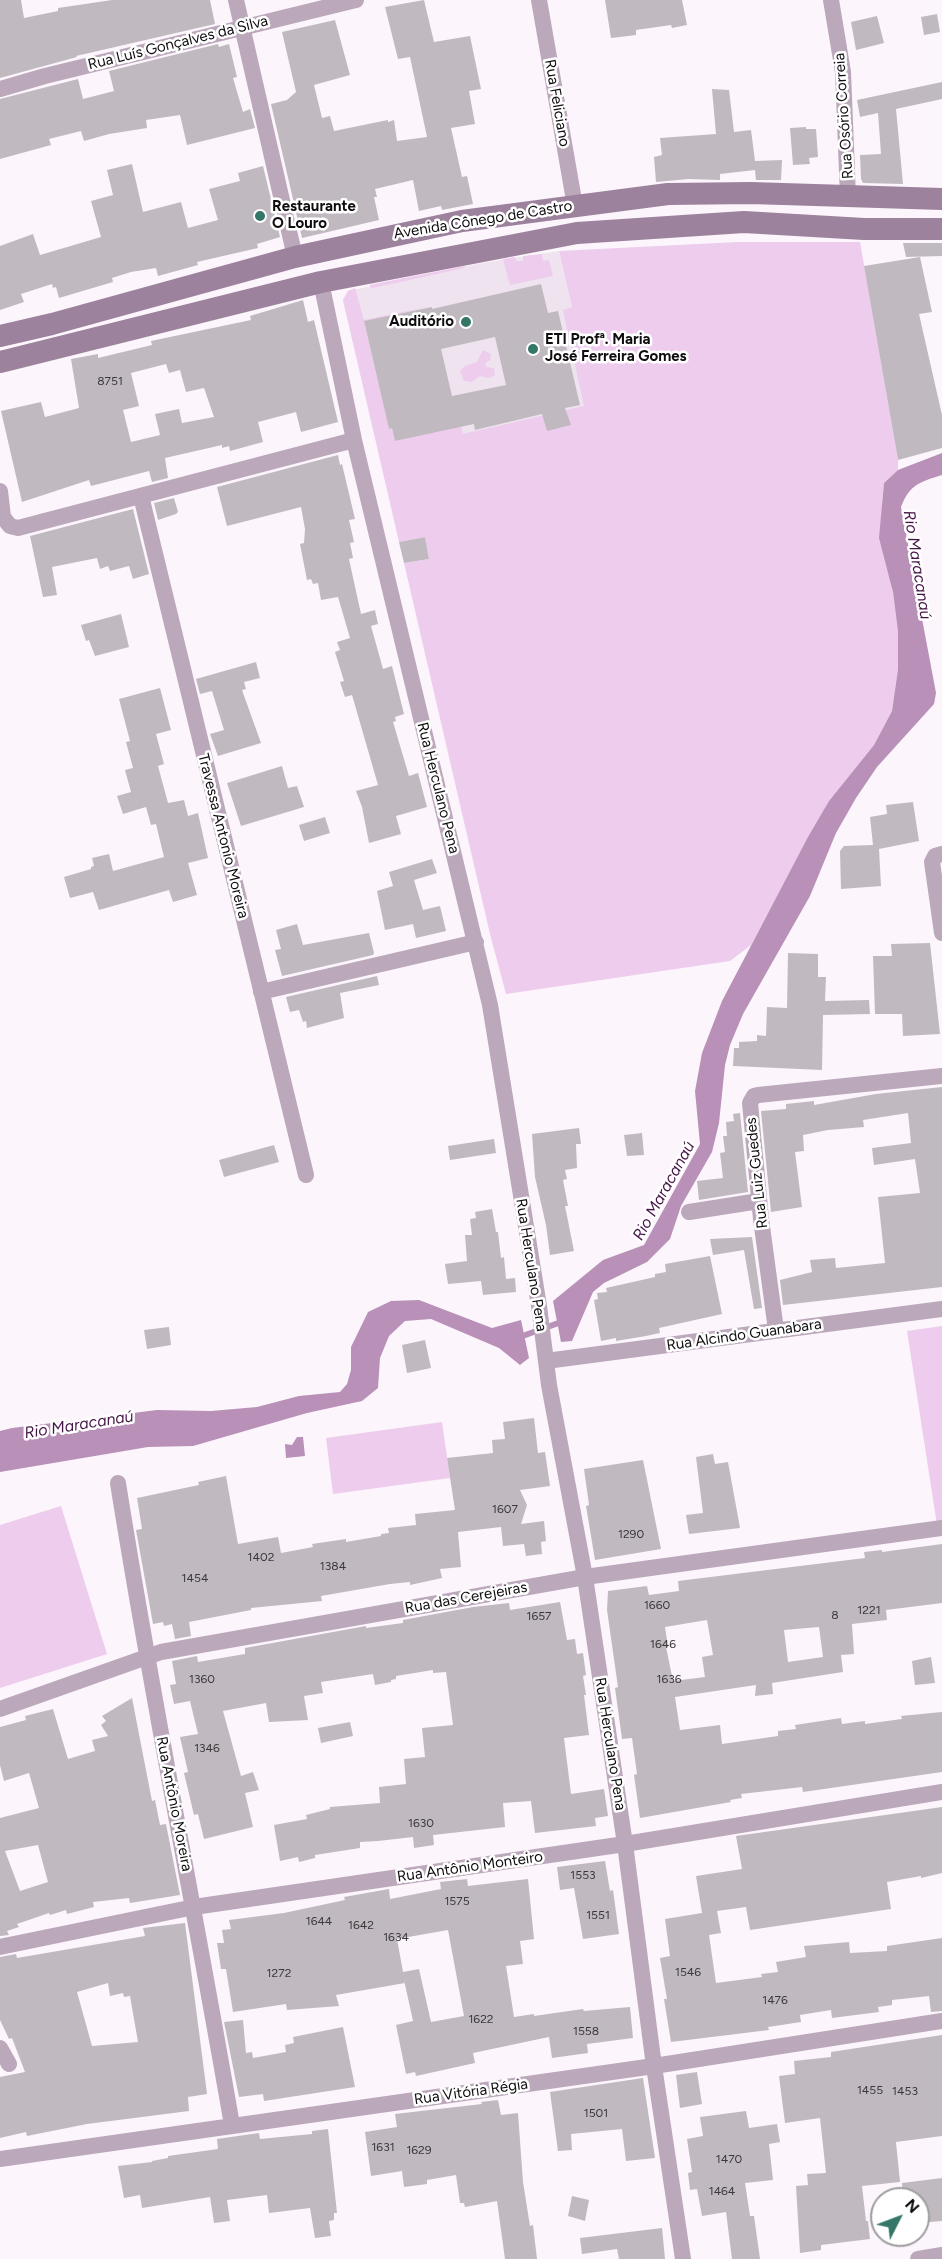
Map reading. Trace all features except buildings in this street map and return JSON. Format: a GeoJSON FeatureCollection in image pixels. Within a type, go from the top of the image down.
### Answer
{"type":"FeatureCollection","features":[{"type":"Feature","properties":{"kind":"main road","name":"Avenida Cônego de Castro"},"geometry":{"type":"LineString","coordinates":[[0,336],[52,324],[295,257],[451,223],[668,194],[751,193],[942,199]]}},
{"type":"Feature","properties":{"kind":"main road","name":"Avenida Cônego de Castro"},"geometry":{"type":"LineString","coordinates":[[0,362],[321,282],[577,233],[744,222],[864,229],[942,229]]}},
{"type":"Feature","properties":{"kind":"street"},"geometry":{"type":"LineString","coordinates":[[236,0],[295,257]]}},
{"type":"Feature","properties":{"kind":"street","name":"Rua Luís Gonçalves da Silva"},"geometry":{"type":"LineString","coordinates":[[0,89],[45,75],[243,28],[316,5],[356,0]]}},
{"type":"Feature","properties":{"kind":"street","name":"Rua Feliciano"},"geometry":{"type":"LineString","coordinates":[[539,0],[575,206]]}},
{"type":"Feature","properties":{"kind":"street","name":"Rua Osório Correia"},"geometry":{"type":"LineString","coordinates":[[831,0],[846,95],[848,197]]}},
{"type":"Feature","properties":{"kind":"street","name":"Rua Herculano Pena"},"geometry":{"type":"LineString","coordinates":[[321,282],[354,441],[490,1005],[539,1306],[545,1356],[585,1577],[683,2259]]}},
{"type":"Feature","properties":{"kind":"street"},"geometry":{"type":"LineString","coordinates":[[0,492],[3,517],[14,528],[354,441]]}},
{"type":"Feature","properties":{"kind":"street","name":"Travessa Antonio Moreira"},"geometry":{"type":"LineString","coordinates":[[141,496],[306,1175]]}},
{"type":"Feature","properties":{"kind":"street"},"geometry":{"type":"LineString","coordinates":[[938,855],[932,862],[942,933]]}},
{"type":"Feature","properties":{"kind":"street"},"geometry":{"type":"LineString","coordinates":[[261,992],[476,942]]}},
{"type":"Feature","properties":{"kind":"street","name":"Rua Luiz Guedes"},"geometry":{"type":"LineString","coordinates":[[777,1330],[759,1201],[750,1103],[754,1096],[942,1076]]}},
{"type":"Feature","properties":{"kind":"street"},"geometry":{"type":"LineString","coordinates":[[690,1212],[759,1201]]}},
{"type":"Feature","properties":{"kind":"street","name":"Rua Alcindo Guanabara"},"geometry":{"type":"LineString","coordinates":[[545,1356],[942,1309]]}},
{"type":"Feature","properties":{"kind":"street","name":"Rua Antônio Moreira"},"geometry":{"type":"LineString","coordinates":[[118,1484],[146,1657],[194,1907],[232,2125]]}},
{"type":"Feature","properties":{"kind":"street","name":"Rua das Cerejeiras"},"geometry":{"type":"LineString","coordinates":[[0,1709],[146,1657],[178,1649],[585,1577],[942,1528]]}},
{"type":"Feature","properties":{"kind":"street","name":"Rua Antônio Monteiro"},"geometry":{"type":"LineString","coordinates":[[0,1947],[194,1907],[625,1844],[942,1792]]}},
{"type":"Feature","properties":{"kind":"street","name":"Rua Vitória Régia"},"geometry":{"type":"LineString","coordinates":[[0,2159],[654,2066],[942,2021]]}},
{"type":"Feature","properties":{"kind":"street"},"geometry":{"type":"LineString","coordinates":[[0,2048],[9,2064]]}},
{"type":"Feature","properties":{"kind":"street"},"geometry":{"type":"LineString","coordinates":[[918,2259],[942,2255]]}},
{"type":"Feature","properties":{"kind":"shaded area"},"geometry":{"type":"Polygon","coordinates":[[[737,242],[860,242],[898,460],[898,470],[884,483],[882,505],[898,632],[898,669],[892,711],[874,745],[829,801],[751,945],[730,961],[506,994],[404,563],[429,559],[425,537],[399,542],[343,300],[348,291],[355,288],[364,320],[431,306],[364,322],[389,429],[392,428],[395,441],[454,428],[458,414],[463,434],[584,406],[563,310],[572,307],[559,251],[737,242]]]}},
{"type":"Feature","properties":{"kind":"shaded area"},"geometry":{"type":"Polygon","coordinates":[[[559,251],[598,419],[383,470],[343,300],[348,291],[482,263],[559,251]]]}},
{"type":"Feature","properties":{"kind":"shaded area"},"geometry":{"type":"Polygon","coordinates":[[[542,254],[543,261],[549,260],[553,276],[510,285],[503,259],[515,257],[516,261],[523,261],[523,256],[542,254]]]}},
{"type":"Feature","properties":{"kind":"shaded area"},"geometry":{"type":"Polygon","coordinates":[[[465,266],[372,288],[369,285],[465,266]]]}},
{"type":"Feature","properties":{"kind":"shaded area"},"geometry":{"type":"Polygon","coordinates":[[[483,350],[491,354],[490,360],[485,363],[486,367],[494,368],[495,375],[489,378],[480,376],[472,382],[464,381],[460,371],[465,366],[477,362],[483,350]]]}},
{"type":"Feature","properties":{"kind":"shaded area"},"geometry":{"type":"Polygon","coordinates":[[[942,1326],[942,1524],[937,1525],[907,1331],[942,1326]]]}},
{"type":"Feature","properties":{"kind":"shaded area"},"geometry":{"type":"Polygon","coordinates":[[[442,1422],[450,1478],[333,1494],[326,1438],[442,1422]]]}},
{"type":"Feature","properties":{"kind":"shaded area"},"geometry":{"type":"Polygon","coordinates":[[[61,1506],[107,1654],[0,1688],[0,1525],[61,1506]]]}},
{"type":"Feature","properties":{"kind":"water"},"geometry":{"type":"Polygon","coordinates":[[[942,453],[942,475],[917,485],[908,493],[901,507],[936,693],[934,704],[877,767],[856,798],[836,833],[810,896],[743,1014],[730,1045],[725,1065],[719,1123],[712,1152],[681,1206],[670,1239],[647,1262],[604,1283],[593,1292],[572,1341],[561,1342],[553,1301],[603,1260],[644,1245],[700,1144],[695,1091],[702,1053],[722,1001],[829,801],[874,745],[892,711],[898,669],[898,632],[893,592],[879,538],[884,483],[898,470],[942,453]]]}},
{"type":"Feature","properties":{"kind":"water","name":"Rio Maracanaú"},"geometry":{"type":"Polygon","coordinates":[[[419,1300],[492,1328],[521,1320],[529,1358],[520,1365],[499,1348],[431,1319],[405,1321],[389,1336],[380,1358],[378,1388],[362,1401],[307,1413],[193,1446],[148,1447],[0,1472],[0,1431],[12,1428],[157,1410],[211,1411],[257,1407],[299,1396],[340,1392],[347,1384],[351,1370],[351,1347],[368,1312],[391,1301],[419,1300]]]}},
{"type":"Feature","properties":{"kind":"water"},"geometry":{"type":"Polygon","coordinates":[[[297,1437],[303,1437],[305,1456],[286,1458],[285,1444],[292,1445],[297,1437]]]}},
{"type":"Feature","properties":{"kind":"waterway","name":"Rio Maracanaú"},"geometry":{"type":"LineString","coordinates":[[517,1338],[564,1321]]}},
{"type":"Feature","properties":{"kind":"place","name":"Restaurante O Louro"},"geometry":{"type":"Point","coordinates":[260,216]}},
{"type":"Feature","properties":{"kind":"place","name":"Auditório"},"geometry":{"type":"Point","coordinates":[466,322]}},
{"type":"Feature","properties":{"kind":"place","name":"ETI Profª. Maria José Ferreira Gomes"},"geometry":{"type":"Point","coordinates":[533,349]}}]}
